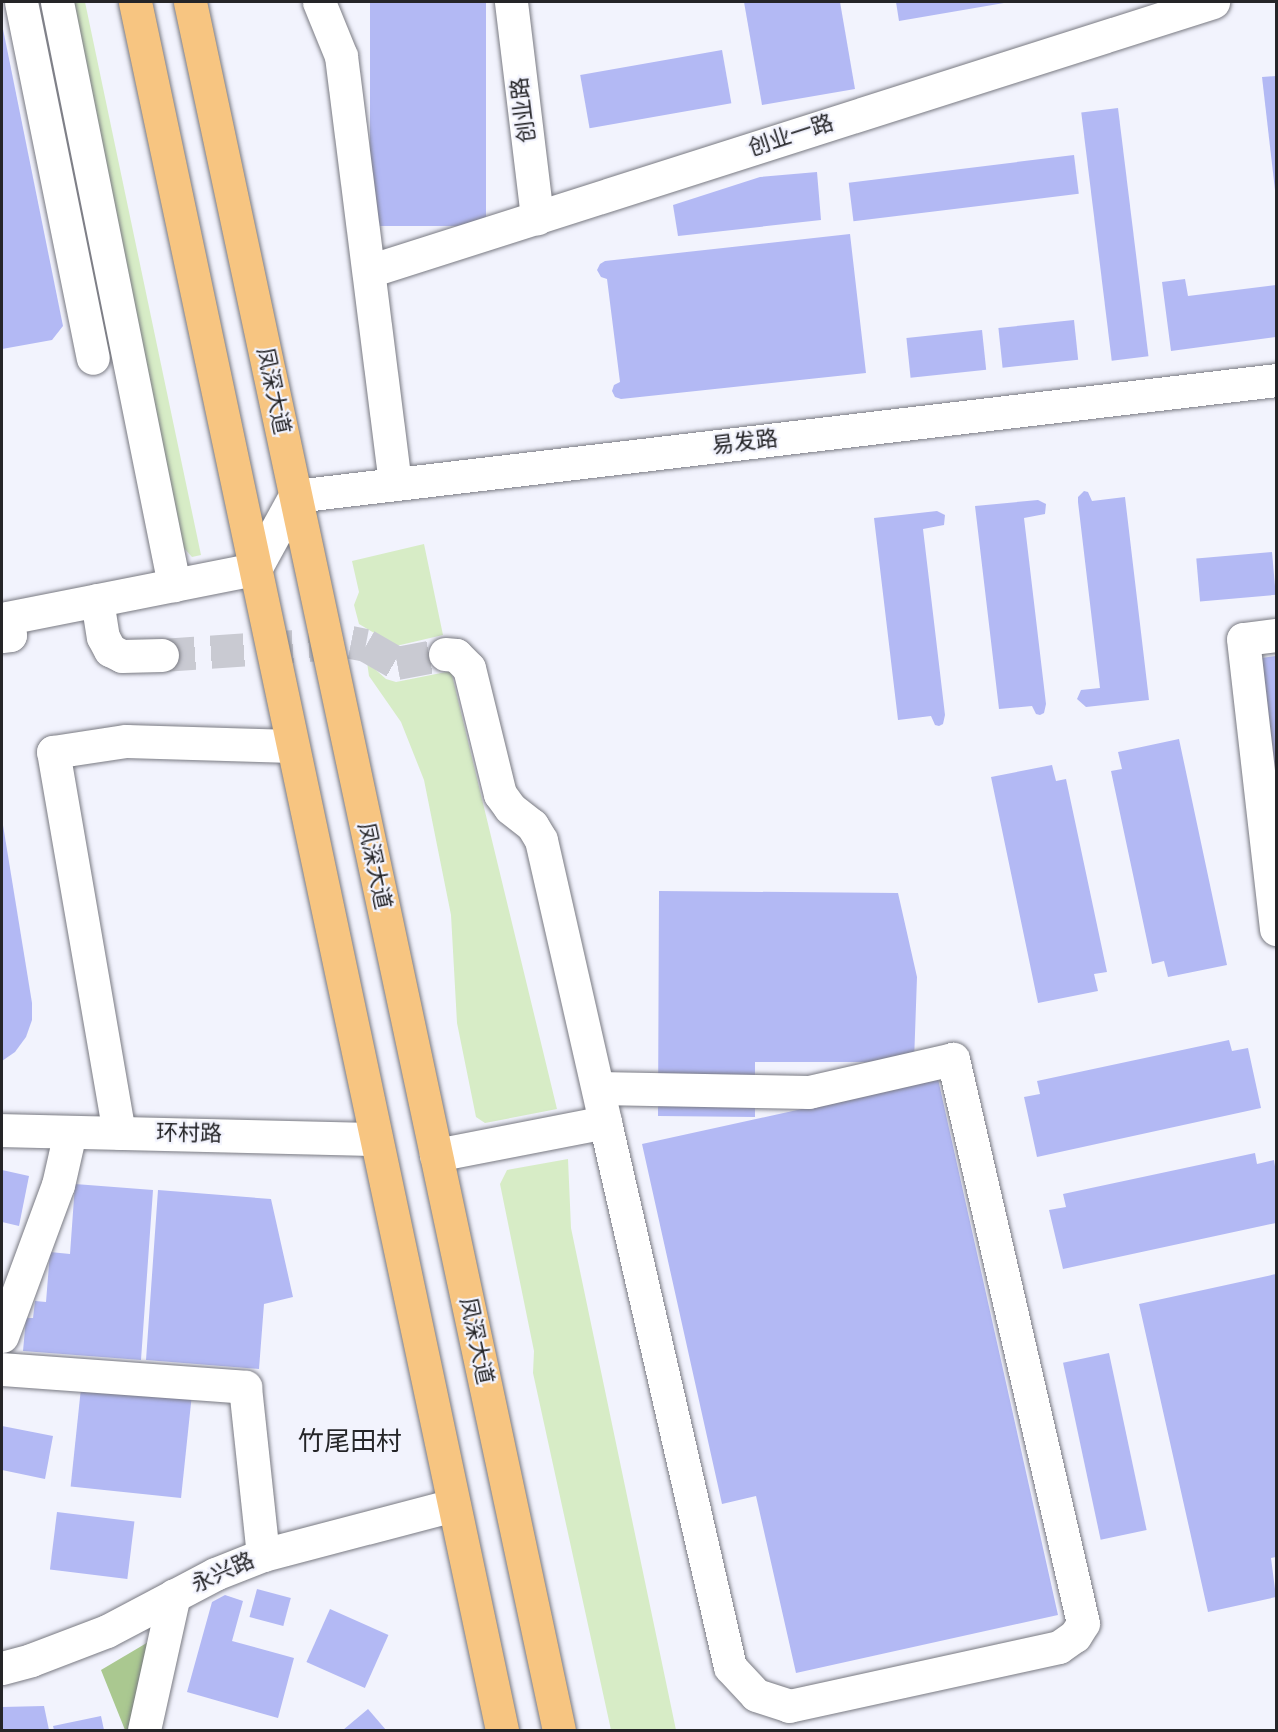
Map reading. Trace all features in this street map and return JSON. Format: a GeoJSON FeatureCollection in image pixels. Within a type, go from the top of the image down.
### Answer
{"type":"FeatureCollection","features":[{"type":"Feature","properties":{"kind":"highway"},"geometry":{"type":"LineString","coordinates":[[135,2],[502,1731]]}},
{"type":"Feature","properties":{"kind":"highway","name":"凤深大道"},"geometry":{"type":"LineString","coordinates":[[190,2],[559,1731]]}},
{"type":"Feature","properties":{"kind":"street"},"geometry":{"type":"LineString","coordinates":[[21,2],[93,358]]}},
{"type":"Feature","properties":{"kind":"street"},"geometry":{"type":"LineString","coordinates":[[57,2],[174,585]]}},
{"type":"Feature","properties":{"kind":"street"},"geometry":{"type":"LineString","coordinates":[[319,2],[341,56],[395,484]]}},
{"type":"Feature","properties":{"kind":"street","name":"创业路"},"geometry":{"type":"LineString","coordinates":[[512,2],[537,218]]}},
{"type":"Feature","properties":{"kind":"street","name":"创业一路"},"geometry":{"type":"LineString","coordinates":[[369,271],[1213,2]]}},
{"type":"Feature","properties":{"kind":"street","name":"易发路"},"geometry":{"type":"LineString","coordinates":[[296,496],[1276,380]]}},
{"type":"Feature","properties":{"kind":"street"},"geometry":{"type":"LineString","coordinates":[[3,616],[255,569],[296,496]]}},
{"type":"Feature","properties":{"kind":"street"},"geometry":{"type":"LineString","coordinates":[[97,600],[103,637],[110,650],[122,656],[162,655]]}},
{"type":"Feature","properties":{"kind":"street"},"geometry":{"type":"LineString","coordinates":[[1276,635],[1243,639],[1276,929]]}},
{"type":"Feature","properties":{"kind":"street"},"geometry":{"type":"LineString","coordinates":[[445,654],[456,655],[469,668],[500,794],[510,808],[532,825],[541,840],[730,1666],[756,1695],[789,1706],[1059,1647],[1075,1636],[1083,1623],[953,1059],[809,1092],[598,1088]]}},
{"type":"Feature","properties":{"kind":"street"},"geometry":{"type":"LineString","coordinates":[[120,1133],[53,752],[126,741],[292,746]]}},
{"type":"Feature","properties":{"kind":"street"},"geometry":{"type":"LineString","coordinates":[[436,1155],[605,1122]]}},
{"type":"Feature","properties":{"kind":"street","name":"环村路"},"geometry":{"type":"LineString","coordinates":[[2,1130],[376,1139]]}},
{"type":"Feature","properties":{"kind":"street"},"geometry":{"type":"LineString","coordinates":[[2,1336],[58,1185],[70,1132]]}},
{"type":"Feature","properties":{"kind":"street"},"geometry":{"type":"LineString","coordinates":[[2,1369],[245,1387],[263,1556]]}},
{"type":"Feature","properties":{"kind":"street","name":"永兴路"},"geometry":{"type":"LineString","coordinates":[[2,1668],[31,1660],[107,1631],[215,1574],[263,1556],[454,1505]]}},
{"type":"Feature","properties":{"kind":"street"},"geometry":{"type":"LineString","coordinates":[[144,1731],[174,1595]]}},
{"type":"Feature","properties":{"kind":"green space"},"geometry":{"type":"Polygon","coordinates":[[[72,2],[85,2],[201,555],[192,557],[184,548],[72,2]]]}},
{"type":"Feature","properties":{"kind":"green space"},"geometry":{"type":"Polygon","coordinates":[[[424,544],[443,635],[396,646],[359,624],[354,605],[359,592],[352,561],[424,544]]]}},
{"type":"Feature","properties":{"kind":"green space"},"geometry":{"type":"Polygon","coordinates":[[[367,662],[386,679],[396,682],[451,671],[557,1109],[485,1123],[476,1117],[457,1023],[451,915],[424,780],[401,722],[369,676],[367,662]]]}},
{"type":"Feature","properties":{"kind":"green space"},"geometry":{"type":"Polygon","coordinates":[[[568,1159],[571,1228],[676,1730],[611,1730],[533,1373],[534,1351],[500,1184],[507,1170],[568,1159]]]}},
{"type":"Feature","properties":{"kind":"green space"},"geometry":{"type":"Polygon","coordinates":[[[150,1641],[128,1730],[125,1730],[101,1670],[150,1641]]]}},
{"type":"Feature","properties":{"kind":"building"},"geometry":{"type":"Polygon","coordinates":[[[370,2],[486,2],[486,226],[370,226],[370,2]]]}},
{"type":"Feature","properties":{"kind":"building"},"geometry":{"type":"Polygon","coordinates":[[[744,2],[840,2],[855,89],[762,105],[744,2]]]}},
{"type":"Feature","properties":{"kind":"building"},"geometry":{"type":"Polygon","coordinates":[[[896,2],[1004,2],[1004,3],[899,21],[896,2]]]}},
{"type":"Feature","properties":{"kind":"building"},"geometry":{"type":"Polygon","coordinates":[[[3,29],[63,326],[52,340],[2,349],[3,29]]]}},
{"type":"Feature","properties":{"kind":"building"},"geometry":{"type":"Polygon","coordinates":[[[722,50],[731,103],[590,128],[580,75],[722,50]]]}},
{"type":"Feature","properties":{"kind":"building"},"geometry":{"type":"Polygon","coordinates":[[[1276,76],[1276,189],[1275,190],[1262,77],[1276,76]]]}},
{"type":"Feature","properties":{"kind":"building"},"geometry":{"type":"Polygon","coordinates":[[[1118,108],[1148,356],[1112,361],[1081,113],[1118,108]]]}},
{"type":"Feature","properties":{"kind":"building"},"geometry":{"type":"Polygon","coordinates":[[[1074,155],[1079,194],[853,221],[849,183],[1074,155]]]}},
{"type":"Feature","properties":{"kind":"building"},"geometry":{"type":"Polygon","coordinates":[[[817,172],[821,220],[678,236],[673,205],[760,177],[817,172]]]}},
{"type":"Feature","properties":{"kind":"building"},"geometry":{"type":"Polygon","coordinates":[[[850,234],[866,373],[621,399],[615,397],[612,391],[614,385],[620,382],[607,279],[601,277],[597,270],[600,264],[605,261],[850,234]]]}},
{"type":"Feature","properties":{"kind":"building"},"geometry":{"type":"Polygon","coordinates":[[[1185,279],[1188,296],[1276,285],[1276,337],[1171,351],[1162,282],[1185,279]]]}},
{"type":"Feature","properties":{"kind":"building"},"geometry":{"type":"Polygon","coordinates":[[[1074,320],[1078,360],[1003,368],[998,328],[1074,320]]]}},
{"type":"Feature","properties":{"kind":"building"},"geometry":{"type":"Polygon","coordinates":[[[982,330],[986,370],[911,378],[906,338],[982,330]]]}},
{"type":"Feature","properties":{"kind":"building"},"geometry":{"type":"Polygon","coordinates":[[[1084,491],[1088,492],[1092,501],[1125,497],[1149,700],[1086,707],[1077,699],[1081,690],[1100,688],[1078,502],[1078,497],[1084,491]]]}},
{"type":"Feature","properties":{"kind":"building"},"geometry":{"type":"Polygon","coordinates":[[[1038,500],[1046,504],[1045,514],[1024,518],[1046,704],[1044,713],[1040,715],[1036,714],[1032,706],[999,709],[975,506],[1038,500]]]}},
{"type":"Feature","properties":{"kind":"building"},"geometry":{"type":"Polygon","coordinates":[[[937,511],[945,515],[944,525],[923,529],[945,715],[943,724],[939,726],[935,725],[931,716],[898,720],[874,518],[937,511]]]}},
{"type":"Feature","properties":{"kind":"building"},"geometry":{"type":"Polygon","coordinates":[[[1272,552],[1276,595],[1200,601],[1196,559],[1272,552]]]}},
{"type":"Feature","properties":{"kind":"building"},"geometry":{"type":"Polygon","coordinates":[[[1276,656],[1276,767],[1275,767],[1262,658],[1276,656]]]}},
{"type":"Feature","properties":{"kind":"building"},"geometry":{"type":"Polygon","coordinates":[[[1179,739],[1227,965],[1168,977],[1164,961],[1152,964],[1111,771],[1122,769],[1118,752],[1179,739]]]}},
{"type":"Feature","properties":{"kind":"building"},"geometry":{"type":"Polygon","coordinates":[[[1052,765],[1056,781],[1066,779],[1107,972],[1094,974],[1098,991],[1038,1003],[991,777],[1052,765]]]}},
{"type":"Feature","properties":{"kind":"building"},"geometry":{"type":"Polygon","coordinates":[[[2,819],[32,1003],[32,1020],[26,1037],[15,1052],[2,1061],[2,819]]]}},
{"type":"Feature","properties":{"kind":"building"},"geometry":{"type":"Polygon","coordinates":[[[659,891],[898,893],[917,977],[914,1062],[755,1062],[755,1117],[658,1116],[659,891]]]}},
{"type":"Feature","properties":{"kind":"building"},"geometry":{"type":"Polygon","coordinates":[[[1229,1040],[1232,1051],[1248,1048],[1261,1108],[1037,1157],[1024,1097],[1040,1094],[1037,1081],[1229,1040]]]}},
{"type":"Feature","properties":{"kind":"building"},"geometry":{"type":"Polygon","coordinates":[[[938,1079],[1058,1615],[796,1673],[756,1496],[722,1504],[642,1144],[938,1079]]]}},
{"type":"Feature","properties":{"kind":"building"},"geometry":{"type":"Polygon","coordinates":[[[1255,1153],[1257,1164],[1274,1160],[1276,1223],[1063,1269],[1049,1210],[1066,1207],[1063,1194],[1255,1153]]]}},
{"type":"Feature","properties":{"kind":"building"},"geometry":{"type":"Polygon","coordinates":[[[2,1170],[29,1176],[19,1226],[2,1222],[2,1170]]]}},
{"type":"Feature","properties":{"kind":"building"},"geometry":{"type":"Polygon","coordinates":[[[75,1184],[153,1190],[141,1360],[23,1351],[26,1318],[33,1318],[35,1301],[46,1302],[50,1252],[70,1254],[75,1184]]]}},
{"type":"Feature","properties":{"kind":"building"},"geometry":{"type":"Polygon","coordinates":[[[158,1190],[271,1199],[293,1297],[264,1304],[259,1369],[146,1360],[158,1190]]]}},
{"type":"Feature","properties":{"kind":"building"},"geometry":{"type":"Polygon","coordinates":[[[1276,1274],[1276,1557],[1271,1558],[1276,1597],[1208,1612],[1139,1304],[1276,1274]]]}},
{"type":"Feature","properties":{"kind":"building"},"geometry":{"type":"Polygon","coordinates":[[[1109,1353],[1147,1530],[1101,1540],[1063,1363],[1109,1353]]]}},
{"type":"Feature","properties":{"kind":"building"},"geometry":{"type":"Polygon","coordinates":[[[81,1388],[191,1400],[181,1498],[71,1486],[81,1388]]]}},
{"type":"Feature","properties":{"kind":"building"},"geometry":{"type":"Polygon","coordinates":[[[2,1426],[53,1436],[45,1479],[2,1470],[2,1426]]]}},
{"type":"Feature","properties":{"kind":"building"},"geometry":{"type":"Polygon","coordinates":[[[57,1512],[134,1522],[127,1579],[50,1570],[57,1512]]]}},
{"type":"Feature","properties":{"kind":"building"},"geometry":{"type":"Polygon","coordinates":[[[257,1589],[291,1598],[283,1626],[249,1617],[257,1589]]]}},
{"type":"Feature","properties":{"kind":"building"},"geometry":{"type":"Polygon","coordinates":[[[225,1595],[243,1601],[232,1641],[294,1658],[278,1718],[187,1692],[212,1602],[225,1595]]]}},
{"type":"Feature","properties":{"kind":"building"},"geometry":{"type":"Polygon","coordinates":[[[330,1609],[388,1635],[365,1688],[306,1662],[330,1609]]]}},
{"type":"Feature","properties":{"kind":"building"},"geometry":{"type":"Polygon","coordinates":[[[44,1706],[49,1730],[2,1730],[2,1707],[44,1706]]]}},
{"type":"Feature","properties":{"kind":"building"},"geometry":{"type":"Polygon","coordinates":[[[368,1709],[386,1730],[343,1730],[368,1709]]]}},
{"type":"Feature","properties":{"kind":"building"},"geometry":{"type":"Polygon","coordinates":[[[101,1716],[104,1730],[54,1730],[53,1726],[101,1716]]]}},
{"type":"Feature","properties":{"kind":"tunnel"},"geometry":{"type":"LineString","coordinates":[[162,655],[351,642],[366,645],[397,663],[445,654]]}},
{"type":"Feature","properties":{"kind":"district","name":"竹尾田村"},"geometry":{"type":"Point","coordinates":[350,1443]}}]}
